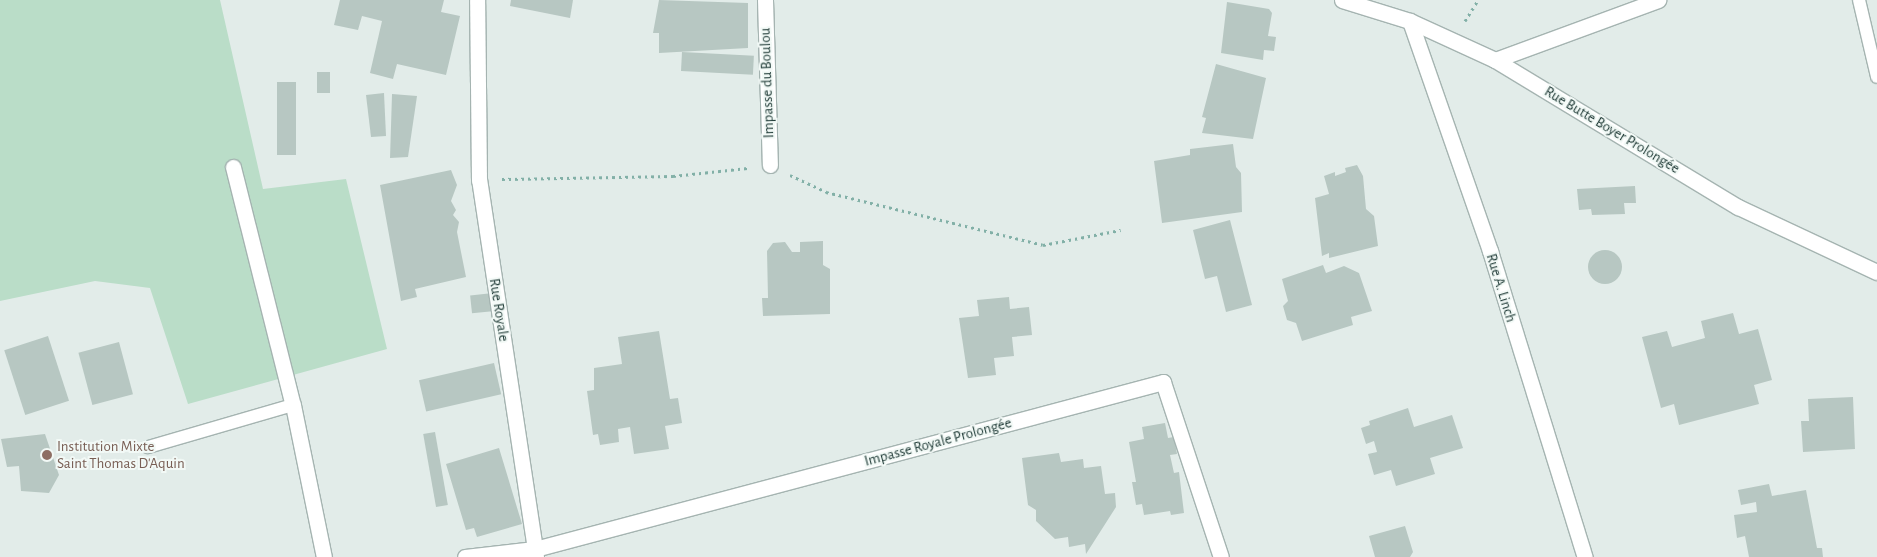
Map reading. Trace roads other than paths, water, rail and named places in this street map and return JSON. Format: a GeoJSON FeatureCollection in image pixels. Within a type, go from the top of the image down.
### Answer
{"type":"FeatureCollection","features":[{"type":"Feature","properties":{"kind":"street","name":"Rue Royale"},"geometry":{"type":"LineString","coordinates":[[477,0],[479,180],[535,553]]}},
{"type":"Feature","properties":{"kind":"street","name":"Impasse du Boulou"},"geometry":{"type":"LineString","coordinates":[[765,0],[770,165]]}},
{"type":"Feature","properties":{"kind":"street","name":"Rue Butte Boyer Prolongée"},"geometry":{"type":"LineString","coordinates":[[1342,0],[1410,21],[1495,60],[1738,207],[1877,272]]}},
{"type":"Feature","properties":{"kind":"street"},"geometry":{"type":"LineString","coordinates":[[1495,60],[1658,0]]}},
{"type":"Feature","properties":{"kind":"street","name":"Rue A. Linch"},"geometry":{"type":"LineString","coordinates":[[1410,21],[1490,251],[1584,557]]}},
{"type":"Feature","properties":{"kind":"street"},"geometry":{"type":"LineString","coordinates":[[233,167],[293,405],[324,557]]}},
{"type":"Feature","properties":{"kind":"street","name":"Impasse Royale Prolongée"},"geometry":{"type":"LineString","coordinates":[[535,553],[1163,382],[1221,557]]}},
{"type":"Feature","properties":{"kind":"street"},"geometry":{"type":"LineString","coordinates":[[465,557],[535,553]]}},
{"type":"Feature","properties":{"kind":"lane"},"geometry":{"type":"LineString","coordinates":[[1859,0],[1877,78]]}},
{"type":"Feature","properties":{"kind":"lane"},"geometry":{"type":"LineString","coordinates":[[148,447],[293,405]]}},
{"type":"Feature","properties":{"kind":"place","name":"Institution Mixte Saint Thomas D'Aquin"},"geometry":{"type":"Point","coordinates":[47,455]}}]}
